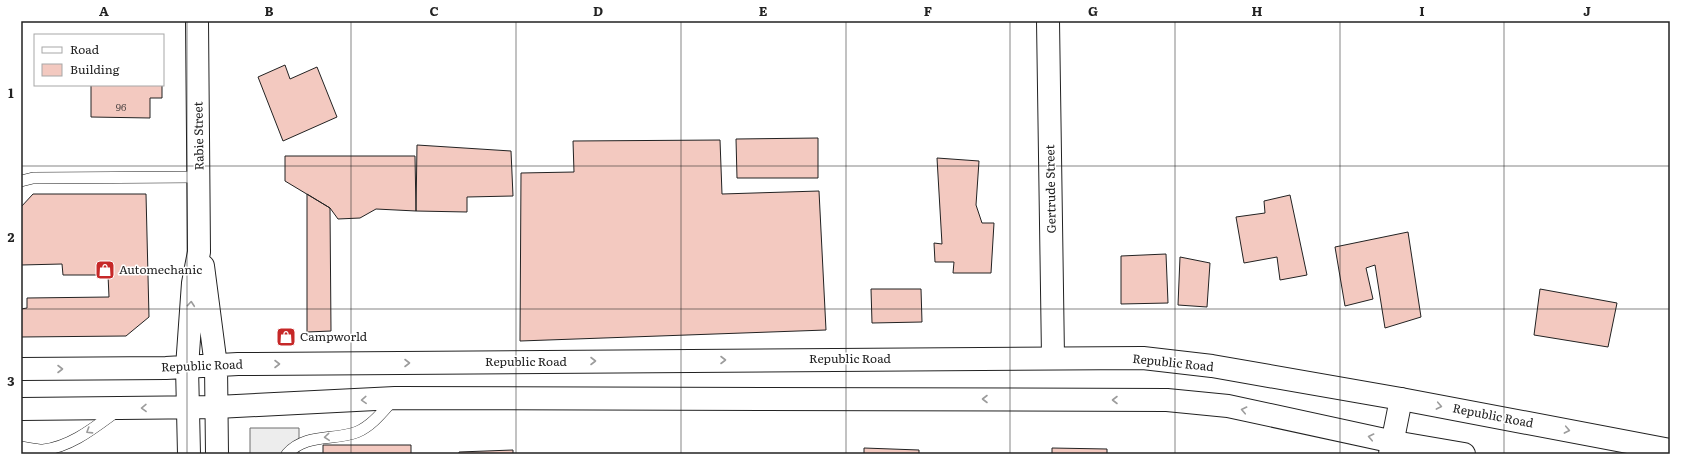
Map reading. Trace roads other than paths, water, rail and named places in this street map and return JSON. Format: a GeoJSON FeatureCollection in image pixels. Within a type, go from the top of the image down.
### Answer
{"type":"FeatureCollection","features":[{"type":"Feature","properties":{"kind":"main road","name":"Rabie Street"},"geometry":{"type":"LineString","coordinates":[[189,454],[187,368],[193,283],[199,252],[197,21]]}},
{"type":"Feature","properties":{"kind":"main road","name":"Gertrude Street"},"geometry":{"type":"LineString","coordinates":[[1048,21],[1053,357]]}},
{"type":"Feature","properties":{"kind":"main road","name":"Rabie Street"},"geometry":{"type":"LineString","coordinates":[[199,252],[207,288],[216,366],[217,454]]}},
{"type":"Feature","properties":{"kind":"main road","name":"Republic Road"},"geometry":{"type":"LineString","coordinates":[[21,369],[187,368],[254,364],[1053,357],[1142,358],[1171,360],[1401,399],[1670,450]]}},
{"type":"Feature","properties":{"kind":"main road"},"geometry":{"type":"LineString","coordinates":[[21,409],[188,408],[395,398],[1168,400],[1228,406],[1392,448],[1464,454]]}},
{"type":"Feature","properties":{"kind":"main road"},"geometry":{"type":"LineString","coordinates":[[1392,448],[1401,399]]}},
{"type":"Feature","properties":{"kind":"lane"},"geometry":{"type":"LineString","coordinates":[[21,181],[33,178],[199,177]]}},
{"type":"Feature","properties":{"kind":"lane"},"geometry":{"type":"LineString","coordinates":[[287,454],[294,447],[310,440],[343,436],[358,431],[371,423],[395,398]]}},
{"type":"Feature","properties":{"kind":"lane"},"geometry":{"type":"LineString","coordinates":[[21,447],[41,450],[75,440],[121,408]]}},
{"type":"Feature","properties":{"kind":"place","name":"Automechanic"},"geometry":{"type":"Point","coordinates":[105,270]}},
{"type":"Feature","properties":{"kind":"place","name":"Campworld"},"geometry":{"type":"Point","coordinates":[286,337]}}]}
